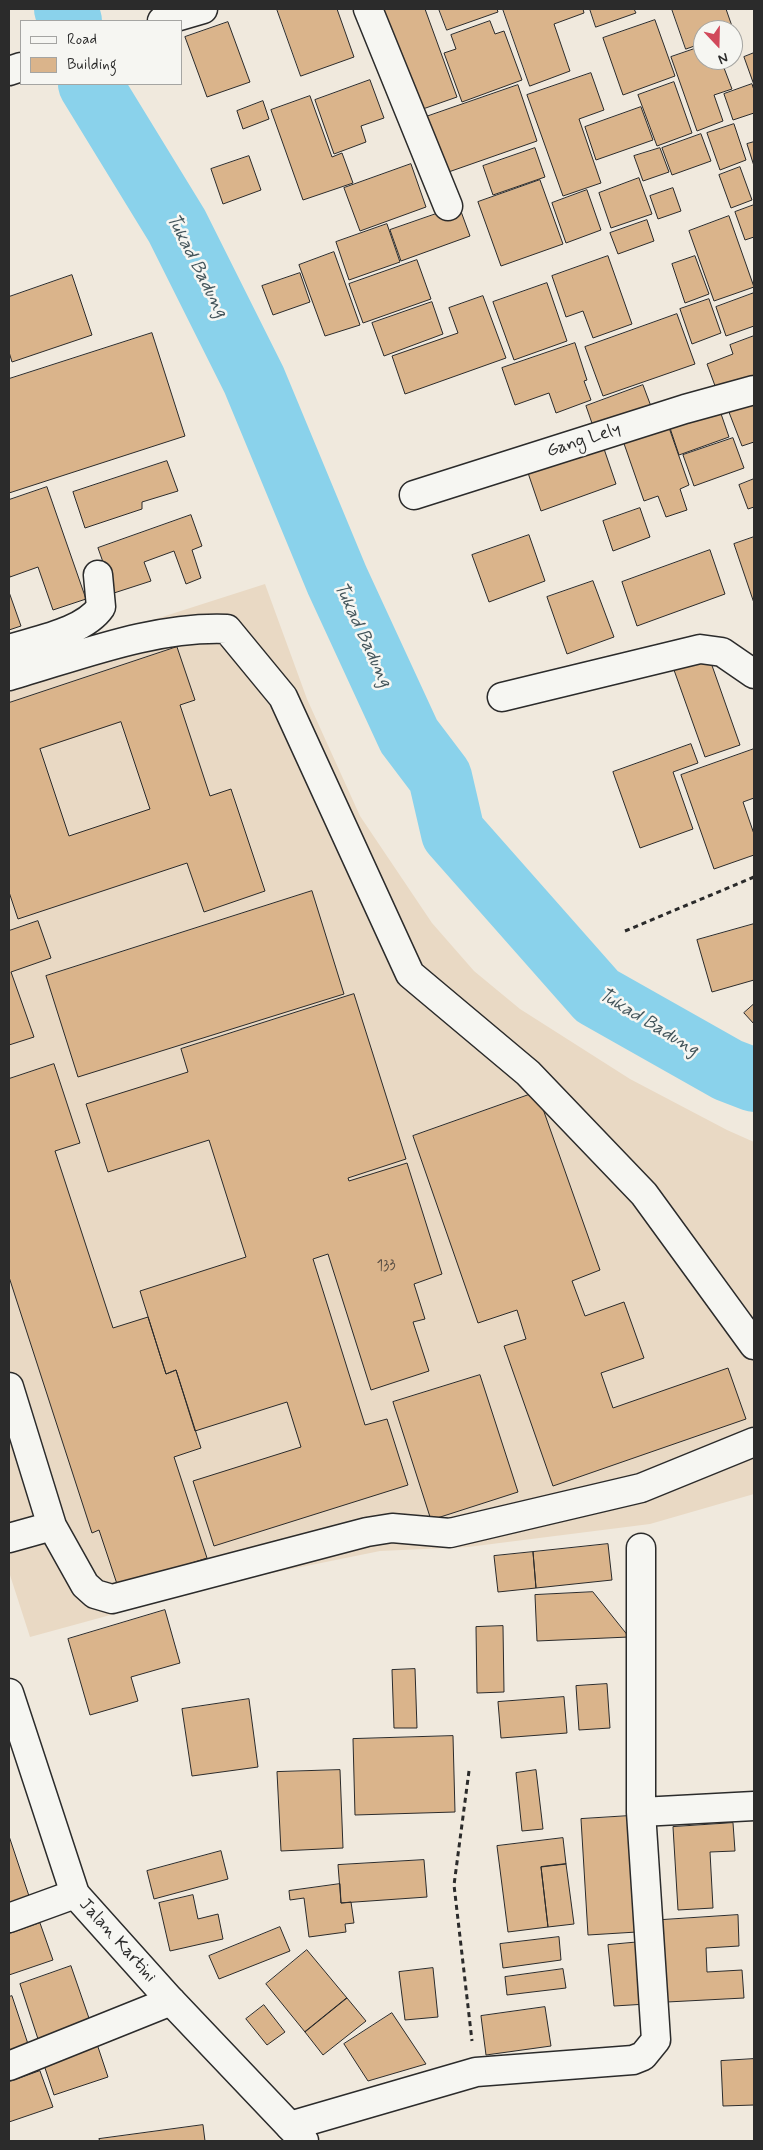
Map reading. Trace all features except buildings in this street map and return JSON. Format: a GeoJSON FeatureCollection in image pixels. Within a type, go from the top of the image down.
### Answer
{"type":"FeatureCollection","features":[{"type":"Feature","properties":{"kind":"street"},"geometry":{"type":"LineString","coordinates":[[165,20],[203,9]]}},
{"type":"Feature","properties":{"kind":"street"},"geometry":{"type":"LineString","coordinates":[[368,9],[448,206]]}},
{"type":"Feature","properties":{"kind":"street","name":"Gang Lely"},"geometry":{"type":"LineString","coordinates":[[414,495],[685,409],[754,390]]}},
{"type":"Feature","properties":{"kind":"street"},"geometry":{"type":"LineString","coordinates":[[9,649],[82,625],[95,616],[101,607],[98,575]]}},
{"type":"Feature","properties":{"kind":"street"},"geometry":{"type":"LineString","coordinates":[[9,676],[146,637],[197,628],[227,629],[283,697],[410,974],[528,1073],[644,1194],[754,1345]]}},
{"type":"Feature","properties":{"kind":"street"},"geometry":{"type":"LineString","coordinates":[[502,697],[700,649],[722,652],[754,674]]}},
{"type":"Feature","properties":{"kind":"street"},"geometry":{"type":"LineString","coordinates":[[9,1387],[52,1526],[85,1585],[95,1594],[112,1600],[367,1532],[392,1528],[450,1533],[631,1490],[754,1442]]}},
{"type":"Feature","properties":{"kind":"street"},"geometry":{"type":"LineString","coordinates":[[9,1538],[52,1526]]}},
{"type":"Feature","properties":{"kind":"street"},"geometry":{"type":"LineString","coordinates":[[297,2134],[476,2072],[633,2060],[643,2056],[656,2040],[641,1812],[641,1548]]}},
{"type":"Feature","properties":{"kind":"street","name":"Jalan Kartini"},"geometry":{"type":"LineString","coordinates":[[9,1693],[75,1894],[171,2001],[297,2134]]}},
{"type":"Feature","properties":{"kind":"street"},"geometry":{"type":"LineString","coordinates":[[641,1812],[754,1806]]}},
{"type":"Feature","properties":{"kind":"street"},"geometry":{"type":"LineString","coordinates":[[9,1918],[75,1894]]}},
{"type":"Feature","properties":{"kind":"street"},"geometry":{"type":"LineString","coordinates":[[9,2066],[171,2001]]}},
{"type":"Feature","properties":{"kind":"path"},"geometry":{"type":"LineString","coordinates":[[625,931],[754,877]]}},
{"type":"Feature","properties":{"kind":"path"},"geometry":{"type":"LineString","coordinates":[[469,1771],[454,1885],[476,2072]]}},
{"type":"Feature","properties":{"kind":"shaded area"},"geometry":{"type":"Polygon","coordinates":[[[265,584],[307,699],[360,816],[432,923],[474,971],[520,1009],[630,1079],[727,1130],[754,1142],[754,1494],[650,1524],[468,1547],[380,1551],[242,1579],[30,1637],[9,1572],[9,666],[265,584]]]}},
{"type":"Feature","properties":{"kind":"waterway","name":"Tukad Badung"},"geometry":{"type":"LineString","coordinates":[[66,9],[70,20]]}},
{"type":"Feature","properties":{"kind":"waterway","name":"Tukad Badung"},"geometry":{"type":"LineString","coordinates":[[91,85],[177,226],[254,380],[337,580],[409,736],[440,777],[453,833],[597,996],[728,1070],[754,1080]]}}]}
